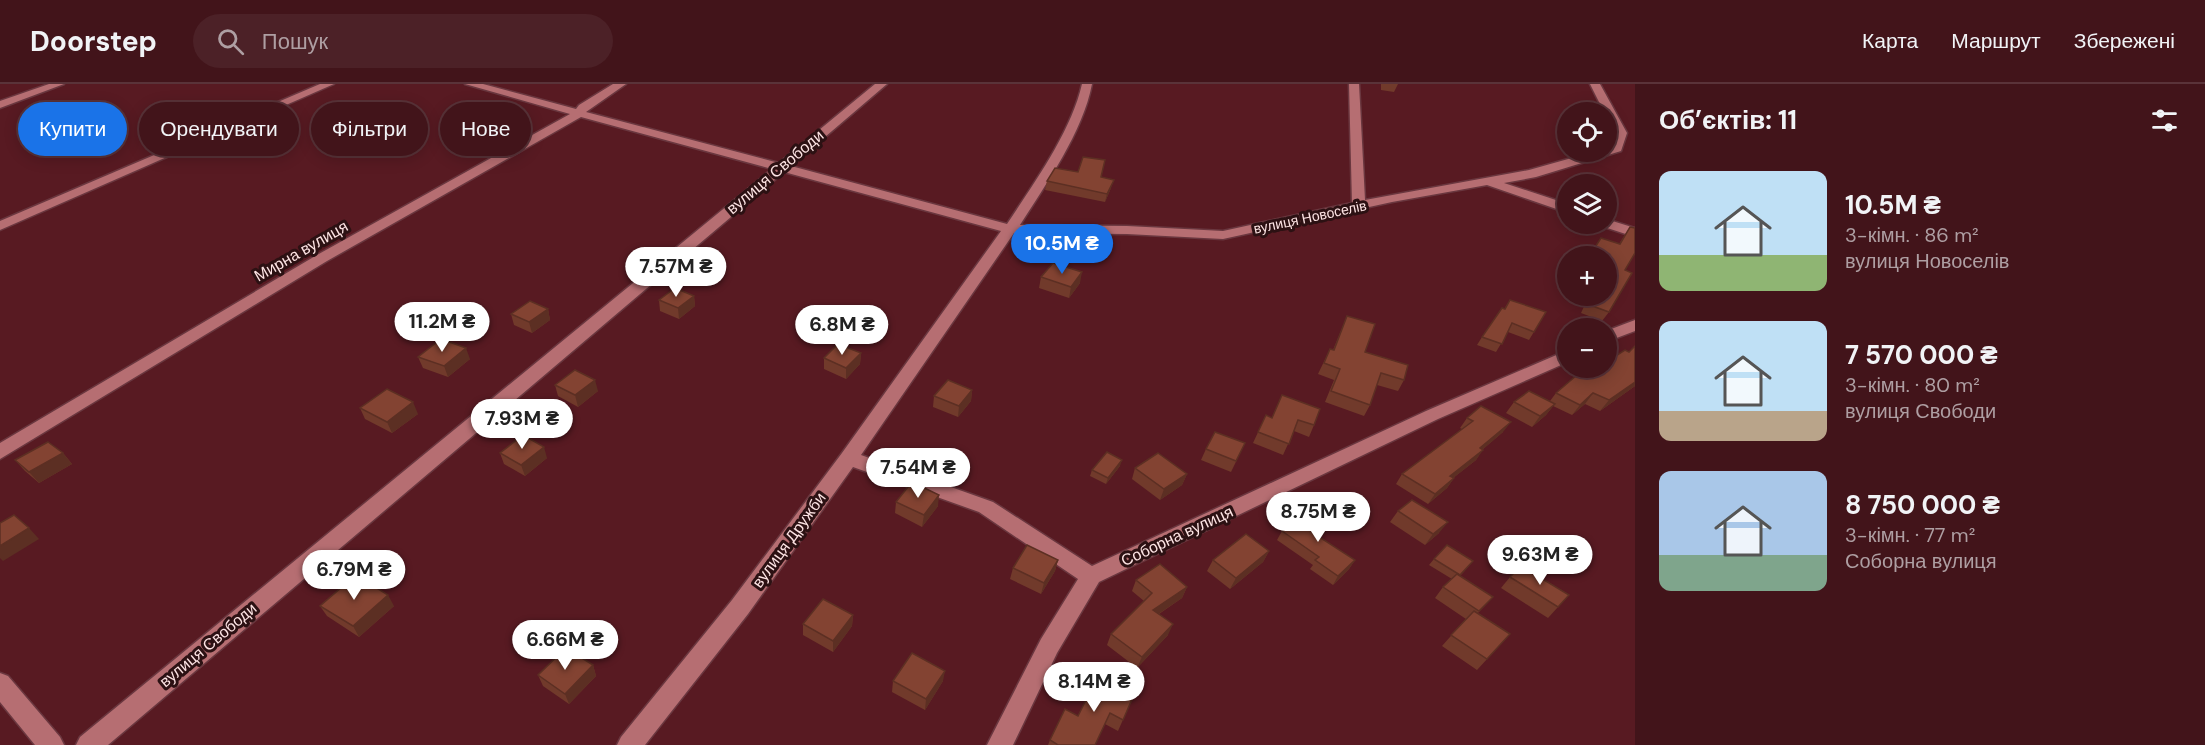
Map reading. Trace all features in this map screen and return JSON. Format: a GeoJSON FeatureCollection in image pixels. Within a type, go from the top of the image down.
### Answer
{"type":"FeatureCollection","features":[{"type":"Feature","properties":{"kind":"street"},"geometry":{"type":"LineString","coordinates":[[0,105],[58,84]]}},
{"type":"Feature","properties":{"kind":"street"},"geometry":{"type":"LineString","coordinates":[[0,226],[329,84]]}},
{"type":"Feature","properties":{"kind":"street","name":"вулиця Новоселів"},"geometry":{"type":"LineString","coordinates":[[470,84],[1010,229],[1127,231],[1224,236],[1392,198],[1531,174],[1570,162]]}},
{"type":"Feature","properties":{"kind":"street","name":"Мирна вулиця"},"geometry":{"type":"LineString","coordinates":[[0,452],[322,258],[579,114],[583,107],[621,84]]}},
{"type":"Feature","properties":{"kind":"street","name":"вулиця Свободи"},"geometry":{"type":"LineString","coordinates":[[89,745],[882,84]]}},
{"type":"Feature","properties":{"kind":"street","name":"вулиця Дружби"},"geometry":{"type":"LineString","coordinates":[[630,745],[740,607],[849,458],[1010,229],[1052,167],[1084,98],[1087,84]]}},
{"type":"Feature","properties":{"kind":"street"},"geometry":{"type":"LineString","coordinates":[[1354,84],[1359,207]]}},
{"type":"Feature","properties":{"kind":"street","name":"вулиця Новоселів"},"geometry":{"type":"LineString","coordinates":[[1595,84],[1604,102]]}},
{"type":"Feature","properties":{"kind":"street","name":"вулиця Новоселів"},"geometry":{"type":"LineString","coordinates":[[1617,126],[1621,134],[1617,148]]}},
{"type":"Feature","properties":{"kind":"street"},"geometry":{"type":"LineString","coordinates":[[1488,181],[1557,205]]}},
{"type":"Feature","properties":{"kind":"street"},"geometry":{"type":"LineString","coordinates":[[1617,227],[1635,233]]}},
{"type":"Feature","properties":{"kind":"street"},"geometry":{"type":"LineString","coordinates":[[1617,333],[1635,325]]}},
{"type":"Feature","properties":{"kind":"street","name":"Соборна вулиця"},"geometry":{"type":"LineString","coordinates":[[1091,576],[1432,415],[1557,360]]}},
{"type":"Feature","properties":{"kind":"street"},"geometry":{"type":"LineString","coordinates":[[849,458],[986,507],[1091,576],[1049,646],[1000,745]]}},
{"type":"Feature","properties":{"kind":"street"},"geometry":{"type":"LineString","coordinates":[[0,684],[51,745]]}},
{"type":"Feature","properties":{"kind":"building"},"geometry":{"type":"Polygon","coordinates":[[[1083,157],[1105,160],[1101,177],[1114,180],[1107,194],[1047,181],[1055,168],[1078,172],[1083,157]]]}},
{"type":"Feature","properties":{"kind":"building"},"geometry":{"type":"Polygon","coordinates":[[[1630,227],[1635,228],[1635,253],[1625,270],[1632,273],[1617,298],[1617,246],[1596,246],[1601,238],[1620,244],[1630,227]]]}},
{"type":"Feature","properties":{"kind":"building"},"geometry":{"type":"Polygon","coordinates":[[[1053,263],[1082,272],[1071,287],[1041,277],[1053,263]]]}},
{"type":"Feature","properties":{"kind":"building"},"geometry":{"type":"Polygon","coordinates":[[[675,288],[694,296],[678,308],[659,300],[675,288]]]}},
{"type":"Feature","properties":{"kind":"building"},"geometry":{"type":"Polygon","coordinates":[[[1510,300],[1546,312],[1534,332],[1512,323],[1502,344],[1482,337],[1502,308],[1505,309],[1510,300]]]}},
{"type":"Feature","properties":{"kind":"building"},"geometry":{"type":"Polygon","coordinates":[[[530,301],[548,309],[529,322],[511,314],[530,301]]]}},
{"type":"Feature","properties":{"kind":"building"},"geometry":{"type":"Polygon","coordinates":[[[1592,306],[1613,306],[1609,312],[1592,306]]]}},
{"type":"Feature","properties":{"kind":"building"},"geometry":{"type":"Polygon","coordinates":[[[1347,316],[1375,324],[1365,352],[1408,365],[1404,380],[1381,373],[1370,405],[1331,391],[1340,369],[1324,363],[1330,349],[1334,350],[1347,316]]]}},
{"type":"Feature","properties":{"kind":"building"},"geometry":{"type":"Polygon","coordinates":[[[441,339],[466,348],[444,366],[418,357],[441,339]]]}},
{"type":"Feature","properties":{"kind":"building"},"geometry":{"type":"Polygon","coordinates":[[[838,344],[861,353],[846,368],[824,358],[838,344]]]}},
{"type":"Feature","properties":{"kind":"building"},"geometry":{"type":"Polygon","coordinates":[[[1635,346],[1635,382],[1609,400],[1593,393],[1580,405],[1556,393],[1574,378],[1617,378],[1617,355],[1625,350],[1629,352],[1635,346]]]}},
{"type":"Feature","properties":{"kind":"building"},"geometry":{"type":"Polygon","coordinates":[[[575,370],[595,380],[575,395],[555,385],[575,370]]]}},
{"type":"Feature","properties":{"kind":"building"},"geometry":{"type":"Polygon","coordinates":[[[948,380],[972,390],[959,406],[934,396],[948,380]]]}},
{"type":"Feature","properties":{"kind":"building"},"geometry":{"type":"Polygon","coordinates":[[[387,389],[413,402],[387,422],[360,408],[387,389]]]}},
{"type":"Feature","properties":{"kind":"building"},"geometry":{"type":"Polygon","coordinates":[[[1529,391],[1555,404],[1540,416],[1514,402],[1529,391]]]}},
{"type":"Feature","properties":{"kind":"building"},"geometry":{"type":"Polygon","coordinates":[[[1282,395],[1320,409],[1314,425],[1298,420],[1289,444],[1258,432],[1266,415],[1272,418],[1282,395]]]}},
{"type":"Feature","properties":{"kind":"building"},"geometry":{"type":"Polygon","coordinates":[[[1481,406],[1511,422],[1480,448],[1483,450],[1450,476],[1454,478],[1435,494],[1402,474],[1473,421],[1467,418],[1481,406]]]}},
{"type":"Feature","properties":{"kind":"building"},"geometry":{"type":"Polygon","coordinates":[[[1215,432],[1245,443],[1236,461],[1206,449],[1215,432]]]}},
{"type":"Feature","properties":{"kind":"building"},"geometry":{"type":"Polygon","coordinates":[[[523,435],[544,447],[521,465],[500,453],[523,435]]]}},
{"type":"Feature","properties":{"kind":"building"},"geometry":{"type":"Polygon","coordinates":[[[48,442],[63,453],[29,472],[15,460],[48,442]]]}},
{"type":"Feature","properties":{"kind":"building"},"geometry":{"type":"Polygon","coordinates":[[[1107,452],[1122,460],[1108,478],[1092,470],[1107,452]]]}},
{"type":"Feature","properties":{"kind":"building"},"geometry":{"type":"Polygon","coordinates":[[[1158,453],[1187,474],[1164,489],[1135,468],[1158,453]]]}},
{"type":"Feature","properties":{"kind":"building"},"geometry":{"type":"Polygon","coordinates":[[[912,482],[939,495],[924,515],[896,502],[912,482]]]}},
{"type":"Feature","properties":{"kind":"building"},"geometry":{"type":"Polygon","coordinates":[[[1412,500],[1448,522],[1433,534],[1398,511],[1412,500]]]}},
{"type":"Feature","properties":{"kind":"building"},"geometry":{"type":"Polygon","coordinates":[[[1307,511],[1328,525],[1316,535],[1355,560],[1338,576],[1315,560],[1319,557],[1282,531],[1307,511]]]}},
{"type":"Feature","properties":{"kind":"building"},"geometry":{"type":"Polygon","coordinates":[[[14,515],[29,528],[0,546],[0,523],[14,515]]]}},
{"type":"Feature","properties":{"kind":"building"},"geometry":{"type":"Polygon","coordinates":[[[1246,534],[1269,551],[1236,578],[1213,560],[1246,534]]]}},
{"type":"Feature","properties":{"kind":"building"},"geometry":{"type":"Polygon","coordinates":[[[1027,545],[1058,560],[1044,583],[1013,568],[1027,545]]]}},
{"type":"Feature","properties":{"kind":"building"},"geometry":{"type":"Polygon","coordinates":[[[1447,545],[1473,561],[1460,575],[1434,559],[1447,545]]]}},
{"type":"Feature","properties":{"kind":"building"},"geometry":{"type":"Polygon","coordinates":[[[1160,564],[1187,587],[1153,610],[1173,624],[1142,657],[1111,634],[1152,593],[1136,580],[1160,564]]]}},
{"type":"Feature","properties":{"kind":"building"},"geometry":{"type":"Polygon","coordinates":[[[1521,566],[1569,595],[1558,607],[1510,577],[1521,566]]]}},
{"type":"Feature","properties":{"kind":"building"},"geometry":{"type":"Polygon","coordinates":[[[1457,574],[1493,597],[1479,611],[1443,587],[1457,574]]]}},
{"type":"Feature","properties":{"kind":"building"},"geometry":{"type":"Polygon","coordinates":[[[356,575],[388,595],[353,626],[320,606],[356,575]]]}},
{"type":"Feature","properties":{"kind":"building"},"geometry":{"type":"Polygon","coordinates":[[[823,599],[853,615],[833,641],[803,624],[823,599]]]}},
{"type":"Feature","properties":{"kind":"building"},"geometry":{"type":"Polygon","coordinates":[[[1474,611],[1510,634],[1487,659],[1451,635],[1474,611]]]}},
{"type":"Feature","properties":{"kind":"building"},"geometry":{"type":"Polygon","coordinates":[[[566,648],[593,665],[565,694],[538,675],[566,648]]]}},
{"type":"Feature","properties":{"kind":"building"},"geometry":{"type":"Polygon","coordinates":[[[912,653],[945,671],[926,699],[893,681],[912,653]]]}},
{"type":"Feature","properties":{"kind":"building"},"geometry":{"type":"Polygon","coordinates":[[[1100,672],[1136,690],[1123,720],[1110,713],[1095,745],[1058,745],[1050,740],[1065,709],[1078,716],[1100,672]]]}}]}
